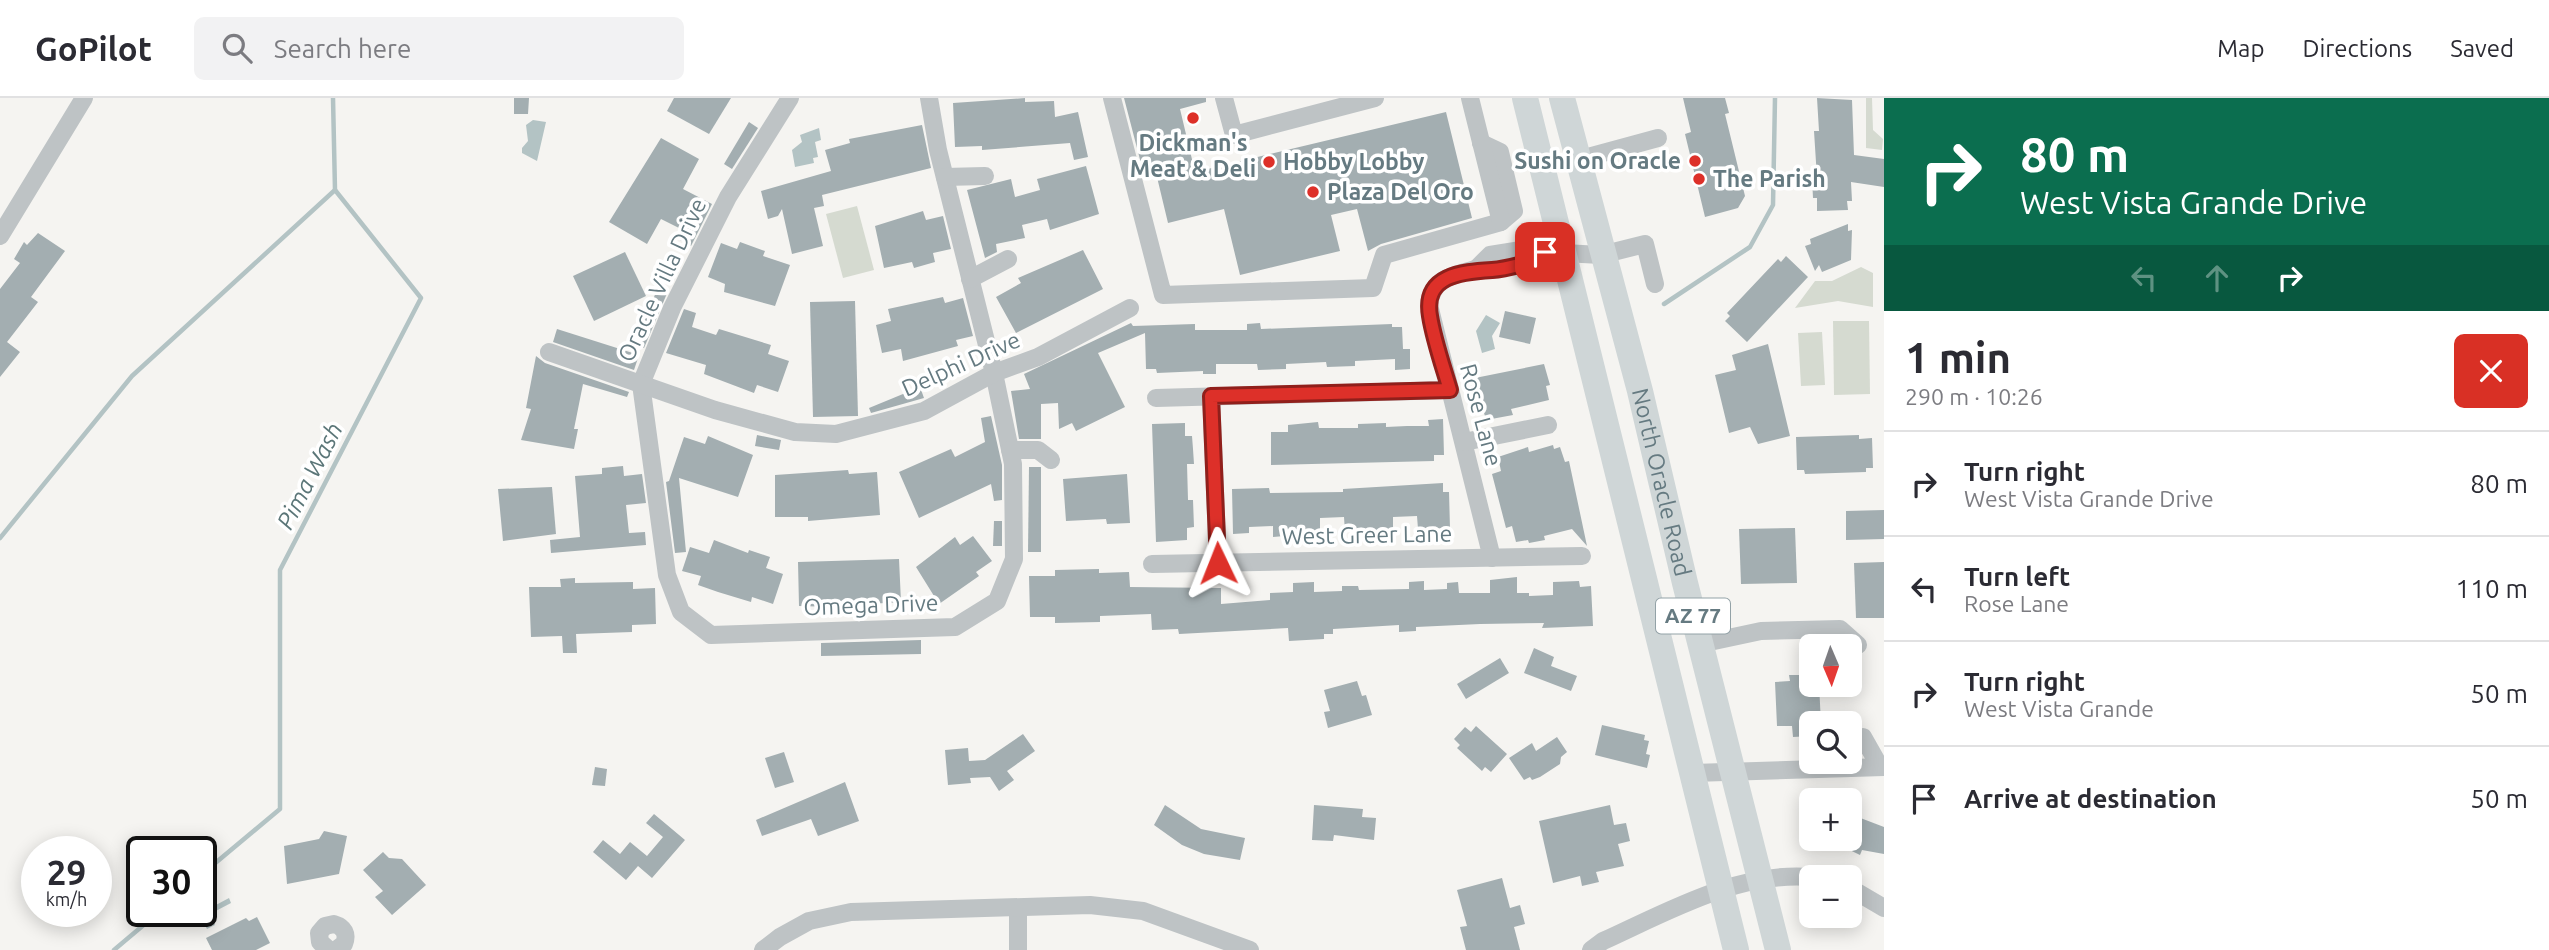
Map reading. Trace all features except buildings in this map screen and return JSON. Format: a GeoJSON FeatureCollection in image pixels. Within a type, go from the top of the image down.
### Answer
{"type":"FeatureCollection","features":[{"type":"Feature","properties":{"kind":"highway","name":"North Oracle Road"},"geometry":{"type":"LineString","coordinates":[[1525,98],[1554,252],[1693,773],[1736,950]]}},
{"type":"Feature","properties":{"kind":"highway","name":"North Oracle Road"},"geometry":{"type":"LineString","coordinates":[[1562,98],[1601,255],[1640,391],[1700,644],[1778,950]]}},
{"type":"Feature","properties":{"kind":"street"},"geometry":{"type":"LineString","coordinates":[[0,236],[84,98]]}},
{"type":"Feature","properties":{"kind":"street","name":"Omega Drive"},"geometry":{"type":"LineString","coordinates":[[657,500],[672,590],[681,612],[711,635],[955,627],[997,601],[1014,559],[1010,450],[994,373],[945,177],[929,98]]}},
{"type":"Feature","properties":{"kind":"street"},"geometry":{"type":"LineString","coordinates":[[1112,98],[1163,295],[1373,288],[1384,256],[1501,222],[1470,98]]}},
{"type":"Feature","properties":{"kind":"street"},"geometry":{"type":"LineString","coordinates":[[1224,98],[1234,135],[1375,98]]}},
{"type":"Feature","properties":{"kind":"street","name":"Oracle Villa Drive"},"geometry":{"type":"LineString","coordinates":[[657,500],[641,384],[672,308],[728,197],[782,102]]}},
{"type":"Feature","properties":{"kind":"street"},"geometry":{"type":"LineString","coordinates":[[1577,160],[1658,138]]}},
{"type":"Feature","properties":{"kind":"street"},"geometry":{"type":"LineString","coordinates":[[945,177],[985,176]]}},
{"type":"Feature","properties":{"kind":"street"},"geometry":{"type":"LineString","coordinates":[[1554,252],[1601,255],[1645,244],[1655,284]]}},
{"type":"Feature","properties":{"kind":"street","name":"Rose Lane"},"geometry":{"type":"LineString","coordinates":[[1492,558],[1430,317],[1430,294],[1446,277],[1476,269],[1490,255],[1538,247],[1554,252]]}},
{"type":"Feature","properties":{"kind":"street"},"geometry":{"type":"LineString","coordinates":[[970,279],[1008,259]]}},
{"type":"Feature","properties":{"kind":"street","name":"Delphi Drive"},"geometry":{"type":"LineString","coordinates":[[549,352],[715,410],[796,432],[836,434],[925,411],[994,373],[1038,357],[1130,308]]}},
{"type":"Feature","properties":{"kind":"street"},"geometry":{"type":"LineString","coordinates":[[1156,398],[1450,390]]}},
{"type":"Feature","properties":{"kind":"street"},"geometry":{"type":"LineString","coordinates":[[1211,396],[1218,563]]}},
{"type":"Feature","properties":{"kind":"street"},"geometry":{"type":"LineString","coordinates":[[1464,442],[1548,425]]}},
{"type":"Feature","properties":{"kind":"street"},"geometry":{"type":"LineString","coordinates":[[1010,450],[1038,450],[1051,460]]}},
{"type":"Feature","properties":{"kind":"street","name":"West Greer Lane"},"geometry":{"type":"LineString","coordinates":[[1152,564],[1582,556]]}},
{"type":"Feature","properties":{"kind":"street"},"geometry":{"type":"LineString","coordinates":[[1700,644],[1761,631],[1840,629],[1846,634]]}},
{"type":"Feature","properties":{"kind":"street"},"geometry":{"type":"LineString","coordinates":[[1862,731],[1882,767]]}},
{"type":"Feature","properties":{"kind":"street"},"geometry":{"type":"LineString","coordinates":[[1862,764],[1882,767]]}},
{"type":"Feature","properties":{"kind":"street"},"geometry":{"type":"LineString","coordinates":[[1693,773],[1799,766]]}},
{"type":"Feature","properties":{"kind":"street"},"geometry":{"type":"LineString","coordinates":[[1591,950],[1615,936],[1721,890],[1799,876]]}},
{"type":"Feature","properties":{"kind":"street"},"geometry":{"type":"LineString","coordinates":[[1862,895],[1884,908]]}},
{"type":"Feature","properties":{"kind":"street"},"geometry":{"type":"LineString","coordinates":[[763,950],[809,921],[851,912],[1090,905],[1143,911],[1250,950]]}},
{"type":"Feature","properties":{"kind":"street"},"geometry":{"type":"LineString","coordinates":[[1018,909],[1018,950]]}},
{"type":"Feature","properties":{"kind":"shaded area"},"geometry":{"type":"Polygon","coordinates":[[[1866,98],[1872,98],[1873,130],[1883,139],[1882,150],[1866,148],[1866,98]]]}},
{"type":"Feature","properties":{"kind":"shaded area"},"geometry":{"type":"Polygon","coordinates":[[[533,120],[546,122],[537,161],[522,153],[522,148],[528,141],[526,125],[533,120]]]}},
{"type":"Feature","properties":{"kind":"shaded area"},"geometry":{"type":"Polygon","coordinates":[[[819,128],[821,140],[815,142],[818,157],[813,158],[814,163],[795,167],[792,150],[802,142],[800,135],[819,128]]]}},
{"type":"Feature","properties":{"kind":"shaded area"},"geometry":{"type":"Polygon","coordinates":[[[857,206],[874,270],[843,278],[826,214],[857,206]]]}},
{"type":"Feature","properties":{"kind":"shaded area"},"geometry":{"type":"Polygon","coordinates":[[[1861,267],[1873,273],[1873,307],[1838,301],[1795,308],[1815,281],[1832,281],[1861,267]]]}},
{"type":"Feature","properties":{"kind":"shaded area"},"geometry":{"type":"Polygon","coordinates":[[[1486,315],[1500,323],[1492,336],[1495,349],[1482,353],[1476,331],[1486,315]]]}},
{"type":"Feature","properties":{"kind":"shaded area"},"geometry":{"type":"Polygon","coordinates":[[[1833,321],[1869,321],[1870,394],[1834,395],[1833,321]]]}},
{"type":"Feature","properties":{"kind":"shaded area"},"geometry":{"type":"Polygon","coordinates":[[[1822,332],[1825,385],[1801,386],[1798,333],[1822,332]]]}},
{"type":"Feature","properties":{"kind":"shaded area"},"geometry":{"type":"Polygon","coordinates":[[[229,898],[231,903],[217,910],[217,904],[229,898]]]}},
{"type":"Feature","properties":{"kind":"waterway","name":"Pima Wash"},"geometry":{"type":"LineString","coordinates":[[217,862],[280,809],[280,570],[421,298],[335,190],[333,98]]}},
{"type":"Feature","properties":{"kind":"waterway"},"geometry":{"type":"LineString","coordinates":[[1664,304],[1750,247],[1773,205],[1775,98]]}},
{"type":"Feature","properties":{"kind":"waterway"},"geometry":{"type":"LineString","coordinates":[[0,538],[132,376],[335,190]]}},
{"type":"Feature","properties":{"kind":"waterway","name":"Pima Wash"},"geometry":{"type":"LineString","coordinates":[[114,950],[141,927]]}},
{"type":"Feature","properties":{"kind":"place","name":"Dickman's Meat & Deli"},"geometry":{"type":"Point","coordinates":[1193,118]}},
{"type":"Feature","properties":{"kind":"place","name":"Sushi on Oracle"},"geometry":{"type":"Point","coordinates":[1695,161]}},
{"type":"Feature","properties":{"kind":"place","name":"Hobby Lobby"},"geometry":{"type":"Point","coordinates":[1269,162]}},
{"type":"Feature","properties":{"kind":"place","name":"The Parish"},"geometry":{"type":"Point","coordinates":[1699,179]}},
{"type":"Feature","properties":{"kind":"place","name":"Plaza Del Oro"},"geometry":{"type":"Point","coordinates":[1313,192]}},
{"type":"Feature","properties":{"kind":"route"},"geometry":{"type":"LineString","coordinates":[[1218,563],[1211,396],[1450,390],[1430,317],[1430,294],[1435,286],[1446,277],[1476,269],[1491,270],[1540,260],[1545,252]]}}]}
